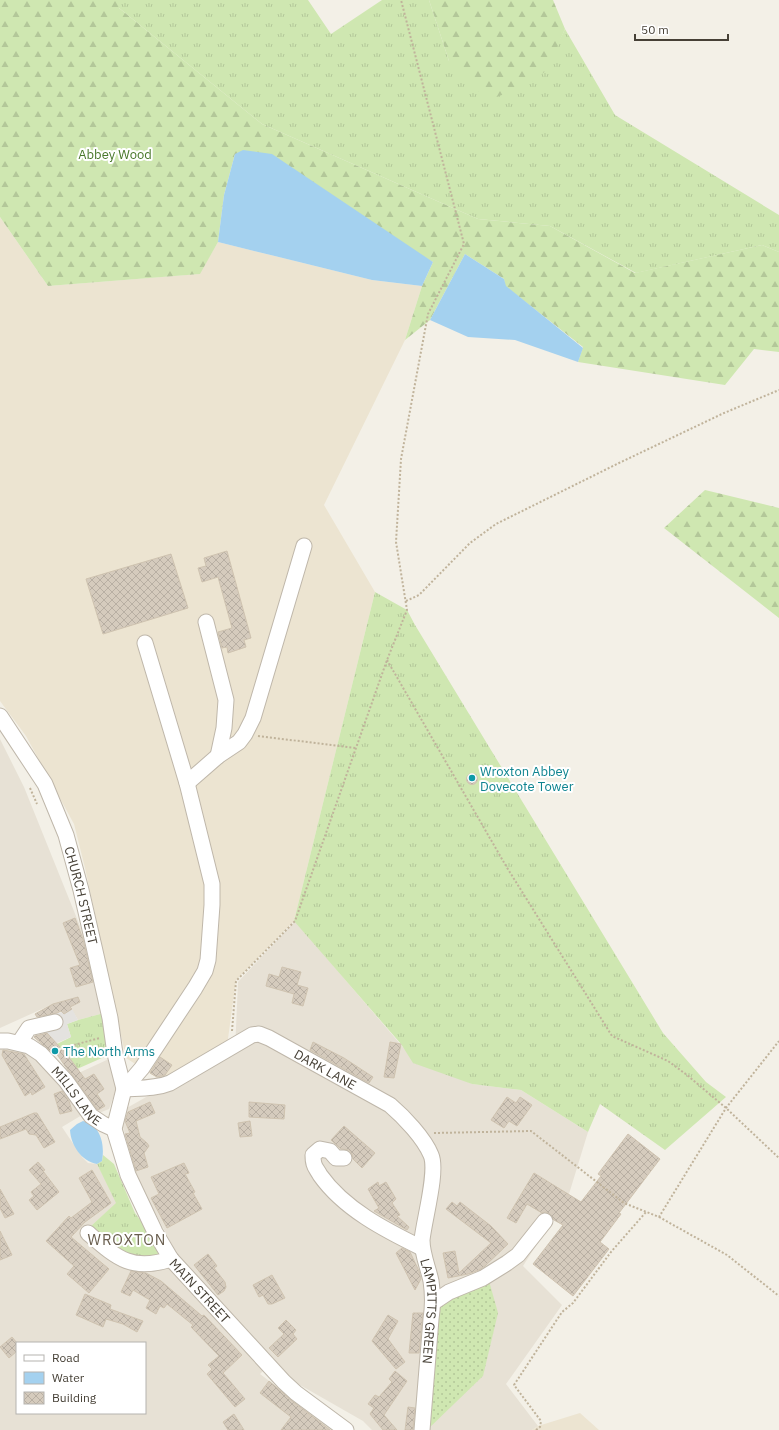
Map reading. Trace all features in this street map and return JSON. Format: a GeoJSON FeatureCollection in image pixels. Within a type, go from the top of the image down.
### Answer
{"type":"FeatureCollection","features":[{"type":"Feature","properties":{"kind":"street"},"geometry":{"type":"LineString","coordinates":[[186,783],[218,756],[239,742],[253,718],[304,546]]}},
{"type":"Feature","properties":{"kind":"street"},"geometry":{"type":"LineString","coordinates":[[206,622],[226,700],[224,728],[218,756]]}},
{"type":"Feature","properties":{"kind":"street"},"geometry":{"type":"LineString","coordinates":[[114,1129],[124,1089],[142,1068],[205,971],[208,960],[212,905],[212,884],[186,783],[145,643]]}},
{"type":"Feature","properties":{"kind":"street","name":"CHURCH STREET"},"geometry":{"type":"LineString","coordinates":[[0,716],[45,784],[66,835],[110,1018],[114,1054],[124,1089]]}},
{"type":"Feature","properties":{"kind":"street"},"geometry":{"type":"LineString","coordinates":[[19,1043],[29,1028],[55,1022]]}},
{"type":"Feature","properties":{"kind":"street","name":"DARK LANE"},"geometry":{"type":"LineString","coordinates":[[124,1089],[161,1086],[170,1083],[252,1036],[259,1034],[269,1038],[390,1105],[403,1117],[416,1134],[432,1156],[433,1175],[422,1244]]}},
{"type":"Feature","properties":{"kind":"street","name":"MILLS LANE"},"geometry":{"type":"LineString","coordinates":[[0,1041],[19,1043],[29,1046],[41,1054],[66,1081],[91,1116],[114,1129]]}},
{"type":"Feature","properties":{"kind":"street","name":"MAIN STREET"},"geometry":{"type":"LineString","coordinates":[[114,1129],[128,1175],[155,1232],[171,1259],[284,1382],[296,1393],[346,1430]]}},
{"type":"Feature","properties":{"kind":"street"},"geometry":{"type":"LineString","coordinates":[[344,1158],[336,1158],[330,1151],[320,1149],[313,1155],[314,1165],[324,1180],[348,1204],[380,1226],[422,1244]]}},
{"type":"Feature","properties":{"kind":"street"},"geometry":{"type":"LineString","coordinates":[[434,1302],[449,1292],[483,1278],[518,1255],[545,1221]]}},
{"type":"Feature","properties":{"kind":"street"},"geometry":{"type":"LineString","coordinates":[[88,1233],[115,1256],[127,1262],[143,1265],[157,1264],[171,1259]]}},
{"type":"Feature","properties":{"kind":"street","name":"LAMPITTS GREEN"},"geometry":{"type":"LineString","coordinates":[[422,1244],[431,1280],[434,1302],[431,1319],[422,1430]]}},
{"type":"Feature","properties":{"kind":"path"},"geometry":{"type":"LineString","coordinates":[[230,1048],[236,982],[295,921],[387,660],[407,610],[396,542],[401,459],[428,314],[464,244],[401,0]]}},
{"type":"Feature","properties":{"kind":"path"},"geometry":{"type":"LineString","coordinates":[[406,601],[418,595],[470,543],[496,524],[724,413],[779,390]]}},
{"type":"Feature","properties":{"kind":"path"},"geometry":{"type":"LineString","coordinates":[[387,660],[506,866],[612,1036],[668,1062],[687,1075],[726,1108],[779,1158]]}},
{"type":"Feature","properties":{"kind":"path"},"geometry":{"type":"LineString","coordinates":[[245,734],[356,748]]}},
{"type":"Feature","properties":{"kind":"path"},"geometry":{"type":"LineString","coordinates":[[28,784],[38,805]]}},
{"type":"Feature","properties":{"kind":"path"},"geometry":{"type":"LineString","coordinates":[[70,1046],[112,1035]]}},
{"type":"Feature","properties":{"kind":"path"},"geometry":{"type":"LineString","coordinates":[[659,1217],[726,1108],[779,1041]]}},
{"type":"Feature","properties":{"kind":"path"},"geometry":{"type":"LineString","coordinates":[[416,1134],[531,1131],[624,1203],[659,1217],[727,1255],[779,1296]]}},
{"type":"Feature","properties":{"kind":"path"},"geometry":{"type":"LineString","coordinates":[[536,1430],[540,1428],[541,1421],[514,1385],[562,1312],[573,1303],[611,1252],[646,1212]]}},
{"type":"Feature","properties":{"kind":"shaded area"},"geometry":{"type":"Polygon","coordinates":[[[0,217],[48,286],[199,274],[218,242],[372,280],[422,286],[405,340],[324,505],[375,592],[294,921],[236,980],[227,1046],[162,1081],[126,1058],[74,824],[26,736],[0,701],[0,217]]]}},
{"type":"Feature","properties":{"kind":"shaded area"},"geometry":{"type":"Polygon","coordinates":[[[0,739],[24,787],[88,946],[104,1013],[78,1020],[66,1000],[53,1004],[0,1028],[0,739]]]}},
{"type":"Feature","properties":{"kind":"shaded area"},"geometry":{"type":"Polygon","coordinates":[[[295,921],[407,1052],[472,1084],[521,1090],[588,1132],[569,1194],[523,1266],[562,1305],[506,1384],[538,1426],[532,1430],[372,1430],[363,1421],[286,1377],[272,1362],[260,1374],[334,1430],[0,1430],[0,1043],[22,1047],[62,1083],[82,1115],[62,1127],[82,1157],[88,1163],[97,1164],[117,1203],[91,1226],[86,1235],[124,1266],[181,1261],[149,1202],[135,1171],[121,1120],[125,1109],[148,1096],[179,1082],[235,1051],[238,982],[295,921]]]}},
{"type":"Feature","properties":{"kind":"shaded area"},"geometry":{"type":"Polygon","coordinates":[[[72,1009],[78,1020],[67,1024],[71,1037],[57,1043],[41,1028],[39,1022],[57,1013],[62,1012],[64,1014],[72,1009]]]}},
{"type":"Feature","properties":{"kind":"shaded area"},"geometry":{"type":"Polygon","coordinates":[[[111,1058],[116,1090],[109,1109],[94,1115],[70,1077],[111,1058]]]}},
{"type":"Feature","properties":{"kind":"shaded area"},"geometry":{"type":"Polygon","coordinates":[[[580,1413],[599,1430],[532,1430],[538,1426],[580,1413]]]}},
{"type":"Feature","properties":{"kind":"green space","name":"Abbey Wood"},"geometry":{"type":"Polygon","coordinates":[[[0,0],[119,0],[119,8],[262,124],[478,219],[550,226],[635,273],[762,245],[779,252],[779,352],[754,349],[725,385],[578,362],[583,347],[505,286],[504,279],[465,254],[430,320],[405,340],[422,286],[433,262],[235,154],[224,195],[218,242],[200,274],[48,286],[0,217],[0,0]]]}},
{"type":"Feature","properties":{"kind":"green space"},"geometry":{"type":"Polygon","coordinates":[[[119,0],[308,0],[331,34],[382,0],[429,0],[449,61],[544,72],[565,29],[615,115],[779,215],[779,252],[762,245],[636,273],[550,226],[478,219],[262,124],[119,8],[119,0]]]}},
{"type":"Feature","properties":{"kind":"green space"},"geometry":{"type":"Polygon","coordinates":[[[429,0],[553,0],[565,29],[547,70],[525,87],[487,100],[449,61],[429,0]]]}},
{"type":"Feature","properties":{"kind":"green space"},"geometry":{"type":"Polygon","coordinates":[[[705,490],[779,508],[779,618],[664,528],[705,490]]]}},
{"type":"Feature","properties":{"kind":"green space"},"geometry":{"type":"Polygon","coordinates":[[[375,592],[407,610],[663,1033],[706,1082],[726,1097],[665,1150],[600,1104],[588,1132],[521,1090],[472,1084],[413,1063],[401,1044],[294,921],[375,592]]]}},
{"type":"Feature","properties":{"kind":"green space"},"geometry":{"type":"Polygon","coordinates":[[[104,1013],[111,1054],[77,1069],[71,1059],[57,1044],[71,1037],[67,1024],[104,1013]]]}},
{"type":"Feature","properties":{"kind":"green space"},"geometry":{"type":"Polygon","coordinates":[[[103,1155],[114,1164],[135,1213],[151,1235],[159,1256],[129,1257],[112,1245],[91,1226],[116,1203],[97,1164],[102,1161],[103,1155]]]}},
{"type":"Feature","properties":{"kind":"green space"},"geometry":{"type":"Polygon","coordinates":[[[489,1281],[498,1313],[483,1376],[427,1430],[439,1309],[454,1293],[489,1281]]]}},
{"type":"Feature","properties":{"kind":"water"},"geometry":{"type":"Polygon","coordinates":[[[243,150],[272,154],[433,262],[422,286],[372,280],[218,242],[224,195],[235,154],[243,150]]]}},
{"type":"Feature","properties":{"kind":"water"},"geometry":{"type":"Polygon","coordinates":[[[465,254],[504,279],[506,286],[583,348],[578,362],[515,340],[468,337],[430,320],[465,254]]]}},
{"type":"Feature","properties":{"kind":"water"},"geometry":{"type":"Polygon","coordinates":[[[83,1121],[89,1123],[98,1131],[102,1142],[102,1161],[97,1164],[86,1160],[78,1152],[72,1141],[70,1130],[83,1121]]]}},
{"type":"Feature","properties":{"kind":"building"},"geometry":{"type":"Polygon","coordinates":[[[227,551],[251,638],[244,640],[246,647],[228,653],[227,647],[222,648],[218,632],[232,628],[218,577],[202,582],[198,568],[206,566],[204,558],[227,551]]]}},
{"type":"Feature","properties":{"kind":"building"},"geometry":{"type":"Polygon","coordinates":[[[171,554],[188,608],[103,634],[86,579],[171,554]]]}},
{"type":"Feature","properties":{"kind":"building","name":"Wroxton Abbey Dovecote Tower"},"geometry":{"type":"Polygon","coordinates":[[[470,774],[474,774],[476,775],[476,783],[470,784],[467,781],[467,777],[470,774]]]}},
{"type":"Feature","properties":{"kind":"building"},"geometry":{"type":"Polygon","coordinates":[[[75,918],[83,939],[93,982],[76,987],[70,968],[80,965],[63,923],[75,918]]]}},
{"type":"Feature","properties":{"kind":"building"},"geometry":{"type":"Polygon","coordinates":[[[282,967],[301,972],[297,985],[308,988],[303,1006],[292,1003],[294,994],[266,986],[269,974],[279,977],[282,967]]]}},
{"type":"Feature","properties":{"kind":"building"},"geometry":{"type":"Polygon","coordinates":[[[78,997],[80,1002],[70,1007],[72,1009],[64,1014],[61,1011],[37,1017],[35,1014],[53,1004],[78,997]]]}},
{"type":"Feature","properties":{"kind":"building"},"geometry":{"type":"Polygon","coordinates":[[[47,1033],[60,1047],[51,1052],[34,1037],[47,1033]]]}},
{"type":"Feature","properties":{"kind":"building"},"geometry":{"type":"Polygon","coordinates":[[[313,1042],[344,1058],[373,1077],[369,1083],[310,1050],[313,1042]]]}},
{"type":"Feature","properties":{"kind":"building"},"geometry":{"type":"Polygon","coordinates":[[[390,1042],[401,1044],[394,1078],[384,1077],[390,1042]]]}},
{"type":"Feature","properties":{"kind":"building"},"geometry":{"type":"Polygon","coordinates":[[[63,1049],[85,1079],[94,1074],[104,1089],[97,1094],[105,1106],[98,1110],[97,1109],[65,1066],[56,1053],[63,1049]]]}},
{"type":"Feature","properties":{"kind":"building"},"geometry":{"type":"Polygon","coordinates":[[[3,1050],[24,1054],[45,1087],[32,1095],[31,1092],[25,1096],[2,1055],[3,1050]]]}},
{"type":"Feature","properties":{"kind":"building"},"geometry":{"type":"Polygon","coordinates":[[[160,1057],[172,1065],[165,1075],[157,1077],[150,1073],[160,1057]]]}},
{"type":"Feature","properties":{"kind":"building"},"geometry":{"type":"Polygon","coordinates":[[[62,1091],[69,1101],[72,1111],[60,1114],[54,1094],[62,1091]]]}},
{"type":"Feature","properties":{"kind":"building"},"geometry":{"type":"Polygon","coordinates":[[[507,1097],[516,1103],[520,1097],[532,1105],[517,1126],[509,1121],[504,1128],[491,1120],[507,1097]]]}},
{"type":"Feature","properties":{"kind":"building"},"geometry":{"type":"Polygon","coordinates":[[[150,1102],[155,1113],[136,1121],[140,1137],[149,1146],[144,1153],[148,1167],[136,1171],[125,1134],[130,1133],[125,1121],[128,1112],[150,1102]]]}},
{"type":"Feature","properties":{"kind":"building"},"geometry":{"type":"Polygon","coordinates":[[[249,1102],[285,1105],[284,1119],[249,1117],[249,1102]]]}},
{"type":"Feature","properties":{"kind":"building"},"geometry":{"type":"Polygon","coordinates":[[[37,1113],[55,1142],[44,1148],[36,1135],[29,1134],[26,1129],[0,1139],[0,1127],[37,1113]]]}},
{"type":"Feature","properties":{"kind":"building"},"geometry":{"type":"Polygon","coordinates":[[[250,1121],[252,1136],[240,1137],[238,1123],[250,1121]]]}},
{"type":"Feature","properties":{"kind":"building"},"geometry":{"type":"Polygon","coordinates":[[[344,1126],[375,1153],[362,1168],[353,1159],[349,1150],[341,1149],[331,1140],[344,1126]]]}},
{"type":"Feature","properties":{"kind":"building"},"geometry":{"type":"Polygon","coordinates":[[[628,1134],[660,1159],[619,1213],[621,1214],[600,1242],[609,1249],[573,1296],[533,1264],[563,1225],[554,1220],[550,1214],[546,1212],[542,1213],[527,1204],[516,1223],[507,1218],[534,1173],[581,1202],[601,1176],[598,1174],[628,1134]]]}},
{"type":"Feature","properties":{"kind":"building"},"geometry":{"type":"Polygon","coordinates":[[[38,1162],[59,1192],[37,1210],[29,1200],[34,1196],[31,1192],[41,1184],[29,1170],[38,1162]]]}},
{"type":"Feature","properties":{"kind":"building"},"geometry":{"type":"Polygon","coordinates":[[[184,1163],[189,1173],[185,1174],[202,1209],[167,1228],[151,1198],[159,1194],[151,1177],[184,1163]]]}},
{"type":"Feature","properties":{"kind":"building"},"geometry":{"type":"Polygon","coordinates":[[[92,1170],[111,1203],[85,1222],[71,1237],[109,1269],[89,1293],[67,1274],[74,1266],[46,1241],[69,1216],[71,1218],[92,1202],[79,1178],[92,1170]]]}},
{"type":"Feature","properties":{"kind":"building"},"geometry":{"type":"Polygon","coordinates":[[[378,1182],[379,1186],[386,1182],[396,1199],[392,1203],[400,1215],[397,1216],[409,1227],[407,1230],[374,1211],[379,1208],[368,1189],[378,1182]]]}},
{"type":"Feature","properties":{"kind":"building"},"geometry":{"type":"Polygon","coordinates":[[[0,1189],[14,1214],[5,1218],[0,1208],[0,1189]]]}},
{"type":"Feature","properties":{"kind":"building"},"geometry":{"type":"Polygon","coordinates":[[[452,1202],[457,1206],[460,1202],[491,1226],[508,1244],[479,1270],[448,1278],[443,1253],[455,1251],[459,1273],[491,1243],[446,1209],[452,1202]]]}},
{"type":"Feature","properties":{"kind":"building"},"geometry":{"type":"Polygon","coordinates":[[[0,1231],[12,1255],[0,1260],[0,1231]]]}},
{"type":"Feature","properties":{"kind":"building"},"geometry":{"type":"Polygon","coordinates":[[[402,1248],[410,1252],[419,1271],[421,1279],[415,1290],[396,1253],[402,1248]]]}},
{"type":"Feature","properties":{"kind":"building"},"geometry":{"type":"Polygon","coordinates":[[[208,1254],[217,1266],[214,1268],[225,1282],[226,1287],[224,1291],[218,1295],[194,1265],[208,1254]]]}},
{"type":"Feature","properties":{"kind":"building"},"geometry":{"type":"Polygon","coordinates":[[[131,1271],[146,1273],[161,1281],[202,1316],[204,1315],[242,1355],[223,1373],[245,1399],[235,1407],[207,1374],[212,1369],[208,1365],[219,1356],[191,1327],[193,1325],[167,1304],[164,1308],[160,1306],[156,1314],[146,1308],[150,1300],[133,1290],[130,1296],[121,1292],[131,1271]]]}},
{"type":"Feature","properties":{"kind":"building"},"geometry":{"type":"Polygon","coordinates":[[[272,1275],[285,1298],[272,1304],[268,1304],[263,1295],[259,1297],[253,1285],[272,1275]]]}},
{"type":"Feature","properties":{"kind":"building"},"geometry":{"type":"Polygon","coordinates":[[[85,1294],[111,1305],[110,1309],[143,1321],[137,1332],[123,1324],[106,1319],[103,1327],[76,1315],[85,1294]]]}},
{"type":"Feature","properties":{"kind":"building"},"geometry":{"type":"Polygon","coordinates":[[[413,1313],[423,1313],[419,1353],[409,1353],[413,1313]]]}},
{"type":"Feature","properties":{"kind":"building"},"geometry":{"type":"Polygon","coordinates":[[[388,1315],[398,1321],[388,1339],[405,1362],[396,1369],[372,1341],[388,1315]]]}},
{"type":"Feature","properties":{"kind":"building"},"geometry":{"type":"Polygon","coordinates":[[[286,1320],[296,1330],[293,1334],[297,1339],[278,1357],[269,1348],[284,1334],[278,1328],[286,1320]]]}},
{"type":"Feature","properties":{"kind":"building"},"geometry":{"type":"Polygon","coordinates":[[[12,1337],[16,1342],[16,1352],[9,1358],[0,1347],[12,1337]]]}},
{"type":"Feature","properties":{"kind":"building"},"geometry":{"type":"Polygon","coordinates":[[[395,1371],[407,1381],[384,1415],[397,1430],[383,1430],[370,1414],[374,1408],[368,1404],[375,1395],[379,1397],[392,1382],[389,1379],[395,1371]]]}},
{"type":"Feature","properties":{"kind":"building"},"geometry":{"type":"Polygon","coordinates":[[[269,1381],[330,1430],[281,1430],[291,1417],[260,1393],[269,1381]]]}},
{"type":"Feature","properties":{"kind":"building"},"geometry":{"type":"Polygon","coordinates":[[[408,1407],[415,1408],[413,1430],[405,1430],[408,1407]]]}},
{"type":"Feature","properties":{"kind":"building"},"geometry":{"type":"Polygon","coordinates":[[[234,1414],[244,1430],[228,1430],[223,1422],[234,1414]]]}},
{"type":"Feature","properties":{"kind":"place","name":"Wroxton Abbey Dovecote Tower"},"geometry":{"type":"Point","coordinates":[472,778]}},
{"type":"Feature","properties":{"kind":"place","name":"The North Arms"},"geometry":{"type":"Point","coordinates":[55,1051]}},
{"type":"Feature","properties":{"kind":"district","name":"WROXTON"},"geometry":{"type":"Point","coordinates":[127,1240]}}]}
